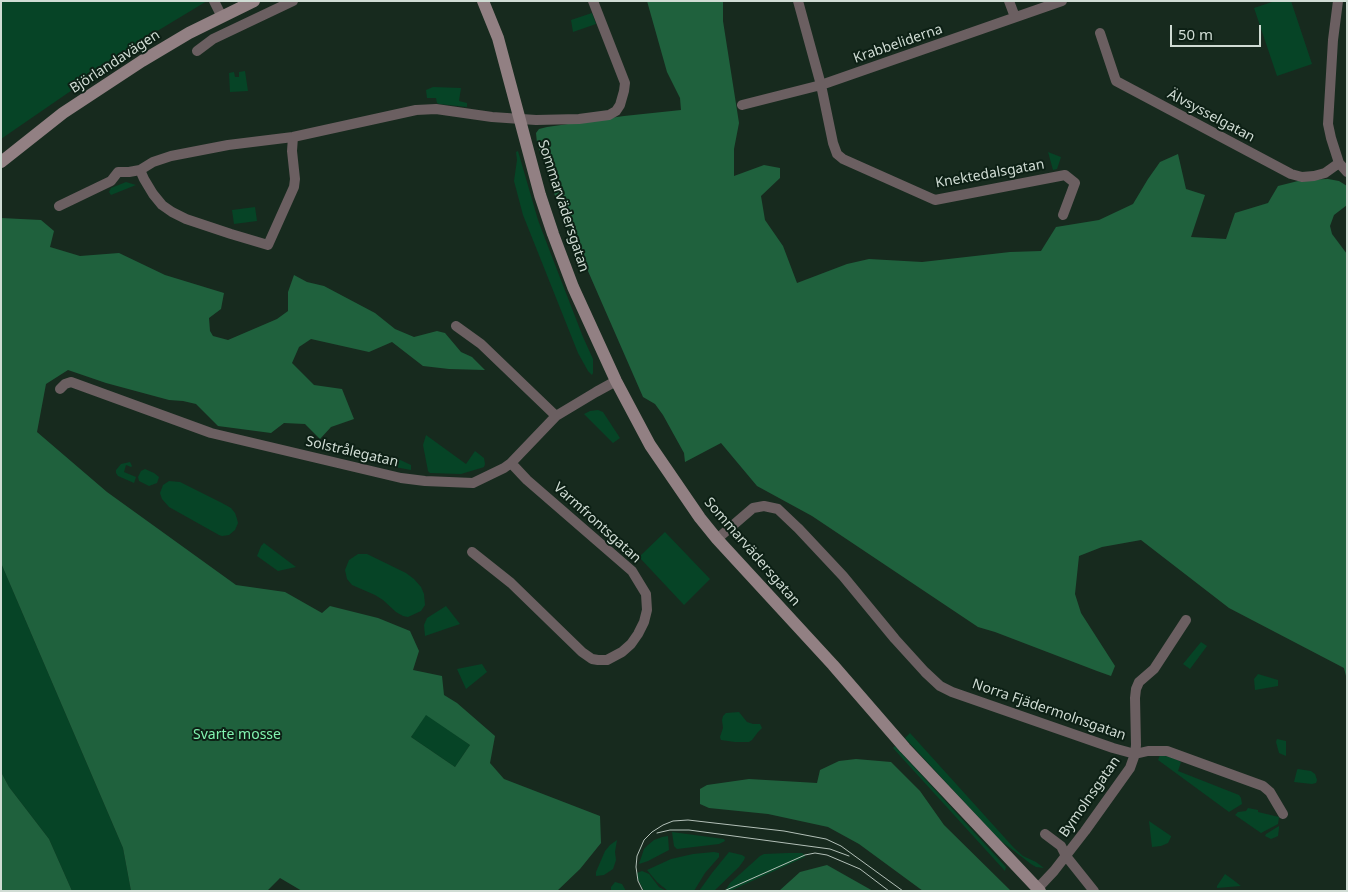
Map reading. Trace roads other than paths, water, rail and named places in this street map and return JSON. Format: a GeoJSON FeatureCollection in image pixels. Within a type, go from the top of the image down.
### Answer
{"type":"FeatureCollection","features":[{"type":"Feature","properties":{"kind":"street"},"geometry":{"type":"LineString","coordinates":[[214,1],[222,17]]}},
{"type":"Feature","properties":{"kind":"street","name":"Björlandavägen"},"geometry":{"type":"LineString","coordinates":[[1,162],[63,113],[98,89],[189,33],[254,1]]}},
{"type":"Feature","properties":{"kind":"street"},"geometry":{"type":"LineString","coordinates":[[197,52],[213,39],[293,1]]}},
{"type":"Feature","properties":{"kind":"street","name":"Sommarvädersgatan"},"geometry":{"type":"LineString","coordinates":[[483,1],[498,38],[540,194],[553,234],[573,287],[616,381],[650,445],[700,518],[717,539],[833,665],[905,748],[1039,889]]}},
{"type":"Feature","properties":{"kind":"street"},"geometry":{"type":"LineString","coordinates":[[59,206],[111,181],[118,172],[140,170],[153,162],[171,156],[228,145],[293,137],[422,109],[536,120],[579,119],[609,115],[620,106],[625,83],[593,1]]}},
{"type":"Feature","properties":{"kind":"street"},"geometry":{"type":"LineString","coordinates":[[798,1],[821,85]]}},
{"type":"Feature","properties":{"kind":"street"},"geometry":{"type":"LineString","coordinates":[[1009,1],[1015,17]]}},
{"type":"Feature","properties":{"kind":"street","name":"Krabbeliderna"},"geometry":{"type":"LineString","coordinates":[[742,105],[821,85],[1062,1]]}},
{"type":"Feature","properties":{"kind":"street"},"geometry":{"type":"LineString","coordinates":[[1341,3],[1333,40],[1328,124],[1339,162],[1347,172]]}},
{"type":"Feature","properties":{"kind":"street","name":"Älvsysselgatan"},"geometry":{"type":"LineString","coordinates":[[1100,33],[1116,81],[1291,174],[1302,177],[1314,176],[1325,173],[1339,162]]}},
{"type":"Feature","properties":{"kind":"street","name":"Knektedalsgatan"},"geometry":{"type":"LineString","coordinates":[[821,85],[833,143],[838,154],[844,159],[936,200],[1065,175],[1075,183],[1063,215]]}},
{"type":"Feature","properties":{"kind":"street"},"geometry":{"type":"LineString","coordinates":[[140,170],[149,189],[157,200],[172,212],[186,219],[268,245],[294,186],[293,137]]}},
{"type":"Feature","properties":{"kind":"street"},"geometry":{"type":"LineString","coordinates":[[456,326],[481,344],[556,416]]}},
{"type":"Feature","properties":{"kind":"street","name":"Solstrålegatan"},"geometry":{"type":"LineString","coordinates":[[60,389],[65,384],[71,382],[228,438],[409,479],[473,483],[511,464],[556,416],[616,381]]}},
{"type":"Feature","properties":{"kind":"street","name":"Varmfrontsgatan"},"geometry":{"type":"LineString","coordinates":[[472,552],[511,583],[582,652],[592,659],[607,660],[622,652],[631,644],[644,622],[647,610],[646,594],[632,571],[511,464]]}},
{"type":"Feature","properties":{"kind":"street","name":"Norra Fjädermolnsgatan"},"geometry":{"type":"LineString","coordinates":[[717,539],[753,508],[764,506],[778,510],[798,528],[937,683],[946,689],[1098,743],[1135,754],[1148,751],[1167,751],[1263,786],[1270,792],[1283,814]]}},
{"type":"Feature","properties":{"kind":"street","name":"Bymolnsgatan"},"geometry":{"type":"LineString","coordinates":[[1039,889],[1066,856],[1130,768],[1136,745],[1134,698],[1136,689],[1139,682],[1154,669],[1186,620]]}},
{"type":"Feature","properties":{"kind":"street"},"geometry":{"type":"LineString","coordinates":[[1045,834],[1061,846],[1066,856],[1094,891]]}},
{"type":"Feature","properties":{"kind":"tram line"},"geometry":{"type":"LineString","coordinates":[[643,891],[638,881],[636,867],[637,856],[644,840],[663,825],[673,821],[688,820],[784,831],[826,839],[841,846],[903,891]]}},
{"type":"Feature","properties":{"kind":"tram line"},"geometry":{"type":"LineString","coordinates":[[657,833],[670,830],[689,830],[830,849],[849,856]]}},
{"type":"Feature","properties":{"kind":"tram line"},"geometry":{"type":"LineString","coordinates":[[724,891],[805,855],[815,853],[827,855],[860,869],[889,891]]}},
{"type":"Feature","properties":{"kind":"park label","name":"Svarte mosse"},"geometry":{"type":"Point","coordinates":[237,735]}}]}
